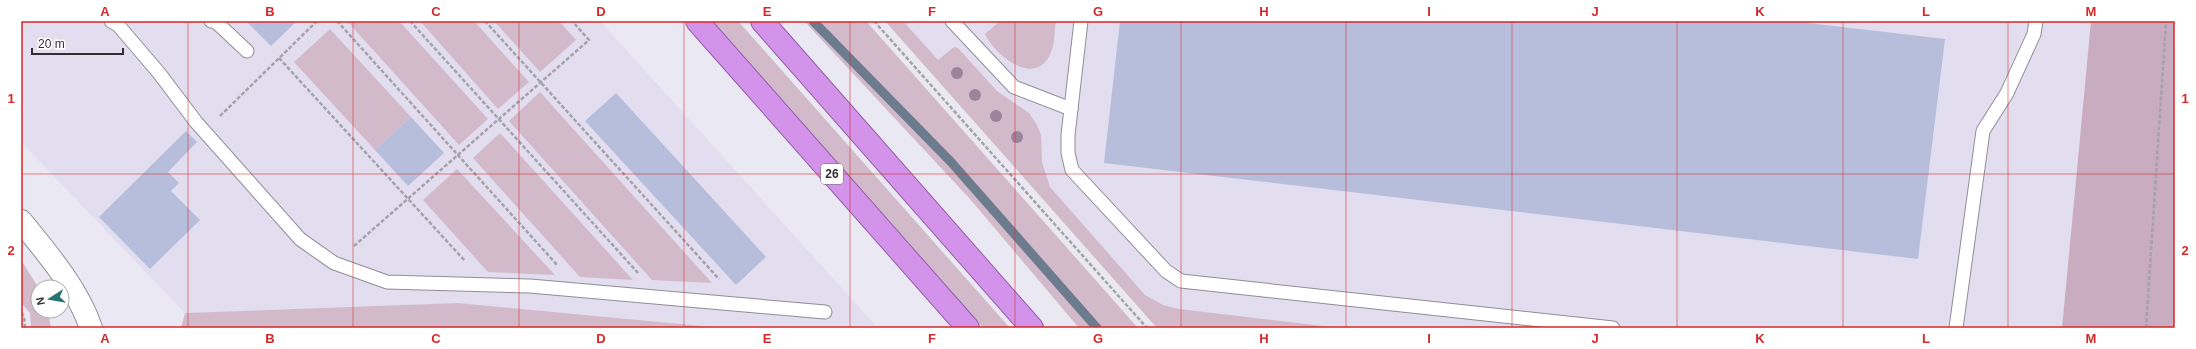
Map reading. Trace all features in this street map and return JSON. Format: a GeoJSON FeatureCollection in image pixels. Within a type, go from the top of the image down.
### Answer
{"type":"FeatureCollection","features":[{"type":"Feature","properties":{"kind":"highway","name":"26"},"geometry":{"type":"LineString","coordinates":[[697,21],[968,328]]}},
{"type":"Feature","properties":{"kind":"highway"},"geometry":{"type":"LineString","coordinates":[[762,21],[1032,328]]}},
{"type":"Feature","properties":{"kind":"street"},"geometry":{"type":"LineString","coordinates":[[21,221],[74,292],[91,328]]}},
{"type":"Feature","properties":{"kind":"lane"},"geometry":{"type":"LineString","coordinates":[[111,21],[118,25],[159,73],[204,132],[300,239],[334,263],[387,282],[487,285],[581,291],[825,312]]}},
{"type":"Feature","properties":{"kind":"lane"},"geometry":{"type":"LineString","coordinates":[[212,21],[216,22],[247,50]]}},
{"type":"Feature","properties":{"kind":"lane"},"geometry":{"type":"LineString","coordinates":[[952,21],[1014,87],[1071,110]]}},
{"type":"Feature","properties":{"kind":"lane"},"geometry":{"type":"LineString","coordinates":[[1081,21],[1071,110],[1068,153],[1072,170],[1166,271],[1181,281],[1613,328]]}},
{"type":"Feature","properties":{"kind":"lane"},"geometry":{"type":"LineString","coordinates":[[1956,328],[1983,131],[2007,93],[2034,34],[2036,21]]}},
{"type":"Feature","properties":{"kind":"path"},"geometry":{"type":"LineString","coordinates":[[204,132],[317,21]]}},
{"type":"Feature","properties":{"kind":"path"},"geometry":{"type":"LineString","coordinates":[[337,21],[581,291]]}},
{"type":"Feature","properties":{"kind":"path"},"geometry":{"type":"LineString","coordinates":[[410,21],[661,298]]}},
{"type":"Feature","properties":{"kind":"path"},"geometry":{"type":"LineString","coordinates":[[485,21],[742,305]]}},
{"type":"Feature","properties":{"kind":"path"},"geometry":{"type":"LineString","coordinates":[[334,263],[589,40],[572,21]]}},
{"type":"Feature","properties":{"kind":"path"},"geometry":{"type":"LineString","coordinates":[[874,21],[1147,328]]}},
{"type":"Feature","properties":{"kind":"path"},"geometry":{"type":"LineString","coordinates":[[2146,328],[2166,21]]}},
{"type":"Feature","properties":{"kind":"path"},"geometry":{"type":"LineString","coordinates":[[279,58],[487,285]]}},
{"type":"Feature","properties":{"kind":"path"},"geometry":{"type":"LineString","coordinates":[[21,313],[24,316],[25,328]]}},
{"type":"Feature","properties":{"kind":"shaded area"},"geometry":{"type":"Polygon","coordinates":[[[21,21],[600,21],[878,328],[723,328],[458,303],[185,313],[21,142],[21,21]]]}},
{"type":"Feature","properties":{"kind":"shaded area"},"geometry":{"type":"Polygon","coordinates":[[[347,21],[399,21],[488,119],[459,145],[347,21]]]}},
{"type":"Feature","properties":{"kind":"shaded area"},"geometry":{"type":"Polygon","coordinates":[[[420,21],[474,21],[529,82],[498,109],[420,21]]]}},
{"type":"Feature","properties":{"kind":"shaded area"},"geometry":{"type":"Polygon","coordinates":[[[494,21],[559,21],[576,40],[540,72],[494,21]]]}},
{"type":"Feature","properties":{"kind":"shaded area"},"geometry":{"type":"Polygon","coordinates":[[[710,21],[738,21],[1010,328],[983,328],[710,21]]]}},
{"type":"Feature","properties":{"kind":"shaded area"},"geometry":{"type":"Polygon","coordinates":[[[804,21],[866,21],[1138,328],[1079,328],[970,199],[804,21]]]}},
{"type":"Feature","properties":{"kind":"shaded area"},"geometry":{"type":"Polygon","coordinates":[[[885,21],[903,21],[938,60],[954,47],[958,48],[997,91],[1029,113],[1037,125],[1041,135],[1042,162],[1050,187],[1145,295],[1163,305],[1179,309],[1340,328],[1157,328],[885,21]]]}},
{"type":"Feature","properties":{"kind":"shaded area"},"geometry":{"type":"Polygon","coordinates":[[[897,21],[2091,21],[2062,328],[1171,328],[1055,201],[897,21]]]}},
{"type":"Feature","properties":{"kind":"shaded area"},"geometry":{"type":"Polygon","coordinates":[[[1000,21],[1056,21],[1054,41],[1051,52],[1045,63],[1036,68],[1027,68],[1016,65],[998,51],[990,43],[985,34],[1000,21]]]}},
{"type":"Feature","properties":{"kind":"shaded area"},"geometry":{"type":"Polygon","coordinates":[[[2091,21],[2175,21],[2175,328],[2062,328],[2091,21]]]}},
{"type":"Feature","properties":{"kind":"shaded area"},"geometry":{"type":"Polygon","coordinates":[[[330,29],[411,117],[375,150],[294,62],[330,29]]]}},
{"type":"Feature","properties":{"kind":"shaded area"},"geometry":{"type":"Polygon","coordinates":[[[540,92],[712,283],[652,280],[509,121],[540,92]]]}},
{"type":"Feature","properties":{"kind":"shaded area"},"geometry":{"type":"Polygon","coordinates":[[[500,133],[633,280],[580,277],[473,158],[500,133]]]}},
{"type":"Feature","properties":{"kind":"shaded area"},"geometry":{"type":"Polygon","coordinates":[[[457,169],[555,275],[488,272],[423,200],[457,169]]]}},
{"type":"Feature","properties":{"kind":"shaded area"},"geometry":{"type":"Polygon","coordinates":[[[21,260],[33,279],[30,279],[30,313],[21,303],[21,260]]]}},
{"type":"Feature","properties":{"kind":"shaded area"},"geometry":{"type":"Polygon","coordinates":[[[458,303],[723,328],[181,328],[185,313],[458,303]]]}},
{"type":"Feature","properties":{"kind":"shaded area"},"geometry":{"type":"Polygon","coordinates":[[[30,319],[49,319],[51,328],[31,328],[30,319]]]}},
{"type":"Feature","properties":{"kind":"building"},"geometry":{"type":"Polygon","coordinates":[[[246,21],[297,21],[271,46],[246,21]]]}},
{"type":"Feature","properties":{"kind":"building"},"geometry":{"type":"Polygon","coordinates":[[[1120,21],[1791,21],[1945,39],[1918,259],[1104,163],[1120,21]]]}},
{"type":"Feature","properties":{"kind":"building"},"geometry":{"type":"Polygon","coordinates":[[[616,93],[766,257],[736,285],[585,121],[616,93]]]}},
{"type":"Feature","properties":{"kind":"building"},"geometry":{"type":"Polygon","coordinates":[[[411,117],[444,153],[408,186],[375,150],[411,117]]]}},
{"type":"Feature","properties":{"kind":"building"},"geometry":{"type":"Polygon","coordinates":[[[186,131],[197,142],[168,172],[179,183],[171,191],[200,220],[150,269],[99,217],[186,131]]]}},
{"type":"Feature","properties":{"kind":"waterway"},"geometry":{"type":"LineString","coordinates":[[813,21],[951,162],[1097,328]]}}]}
